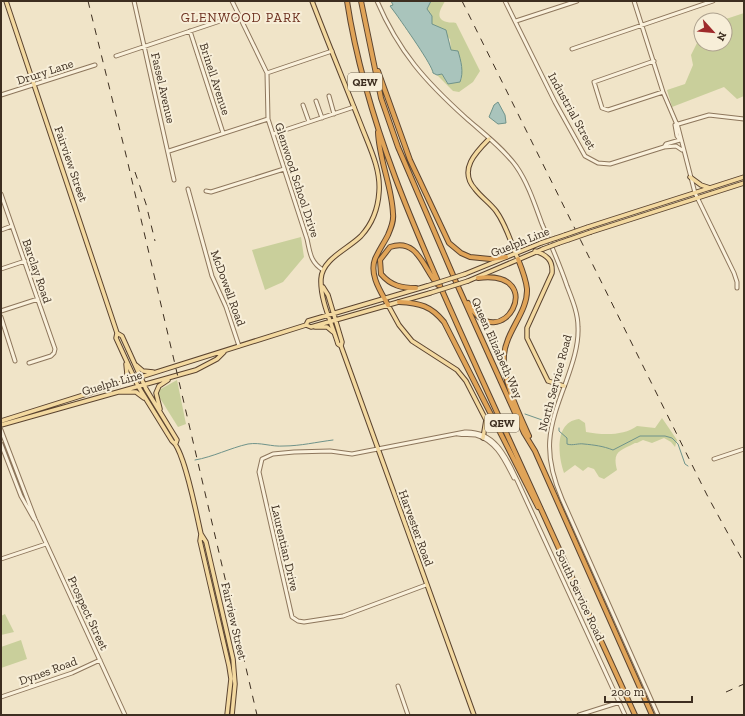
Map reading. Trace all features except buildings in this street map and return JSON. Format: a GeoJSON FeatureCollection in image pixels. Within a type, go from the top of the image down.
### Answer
{"type":"FeatureCollection","features":[{"type":"Feature","properties":{"kind":"highway","name":"QEW"},"geometry":{"type":"LineString","coordinates":[[347,1],[352,37],[378,128],[398,184],[440,288],[635,715]]}},
{"type":"Feature","properties":{"kind":"highway","name":"Queen Elizabeth Way"},"geometry":{"type":"LineString","coordinates":[[361,1],[381,98],[398,147],[456,282],[524,433],[535,451],[652,715]]}},
{"type":"Feature","properties":{"kind":"highway"},"geometry":{"type":"LineString","coordinates":[[368,36],[376,67],[410,160],[449,243],[461,253],[470,257],[488,259],[506,258]]}},
{"type":"Feature","properties":{"kind":"highway"},"geometry":{"type":"LineString","coordinates":[[378,128],[378,146],[392,200],[394,215],[391,228],[375,260],[373,269],[375,279],[388,305]]}},
{"type":"Feature","properties":{"kind":"highway"},"geometry":{"type":"LineString","coordinates":[[416,288],[402,288],[392,284],[382,274],[380,260],[382,255],[390,247],[402,245],[413,249],[440,288]]}},
{"type":"Feature","properties":{"kind":"highway"},"geometry":{"type":"LineString","coordinates":[[518,260],[525,280],[527,294],[523,308],[506,342],[504,365],[511,390],[535,451]]}},
{"type":"Feature","properties":{"kind":"highway"},"geometry":{"type":"LineString","coordinates":[[456,282],[472,310],[482,320],[494,323],[508,317],[516,303],[516,295],[512,286],[506,281],[496,277],[478,278]]}},
{"type":"Feature","properties":{"kind":"highway"},"geometry":{"type":"LineString","coordinates":[[399,302],[418,303],[429,307],[444,322],[531,496],[542,513]]}},
{"type":"Feature","properties":{"kind":"main road","name":"Fairview Street"},"geometry":{"type":"LineString","coordinates":[[6,1],[33,85],[95,264],[117,333],[116,338],[126,363],[138,386],[172,440],[176,443],[182,455],[202,534],[206,542],[233,659],[235,684],[232,715]]}},
{"type":"Feature","properties":{"kind":"main road"},"geometry":{"type":"LineString","coordinates":[[312,1],[354,107],[378,177],[379,193],[377,208],[368,227],[360,236],[327,264],[323,270]]}},
{"type":"Feature","properties":{"kind":"main road"},"geometry":{"type":"LineString","coordinates":[[489,139],[473,156],[470,162],[469,180],[474,188],[497,212],[504,224],[518,260]]}},
{"type":"Feature","properties":{"kind":"main road"},"geometry":{"type":"LineString","coordinates":[[690,177],[701,185],[711,188]]}},
{"type":"Feature","properties":{"kind":"main road","name":"Guelph Line"},"geometry":{"type":"LineString","coordinates":[[1,425],[196,370],[217,359],[225,352],[239,346],[306,325],[308,321],[465,274],[506,258],[515,252],[744,177]]}},
{"type":"Feature","properties":{"kind":"main road","name":"Guelph Line"},"geometry":{"type":"LineString","coordinates":[[311,327],[478,278],[535,251],[744,184]]}},
{"type":"Feature","properties":{"kind":"main road"},"geometry":{"type":"LineString","coordinates":[[535,251],[549,258],[552,265],[552,273],[527,328],[527,338],[548,381],[564,386]]}},
{"type":"Feature","properties":{"kind":"main road","name":"Harvester Road"},"geometry":{"type":"LineString","coordinates":[[323,270],[321,280],[322,286],[342,342],[341,346]]}},
{"type":"Feature","properties":{"kind":"main road"},"geometry":{"type":"LineString","coordinates":[[388,305],[399,325],[412,341],[457,370],[466,380],[486,420],[487,426],[483,436]]}},
{"type":"Feature","properties":{"kind":"main road","name":"Harvester Road"},"geometry":{"type":"LineString","coordinates":[[333,320],[338,344],[341,346],[474,715]]}},
{"type":"Feature","properties":{"kind":"main road"},"geometry":{"type":"LineString","coordinates":[[306,325],[311,327],[327,327],[336,336]]}},
{"type":"Feature","properties":{"kind":"main road","name":"Fairview Street"},"geometry":{"type":"LineString","coordinates":[[117,333],[122,336],[140,377],[176,437],[176,443]]}},
{"type":"Feature","properties":{"kind":"main road","name":"Guelph Line"},"geometry":{"type":"LineString","coordinates":[[1,421],[191,362],[214,353],[225,352]]}},
{"type":"Feature","properties":{"kind":"main road"},"geometry":{"type":"LineString","coordinates":[[133,362],[143,371],[156,373]]}},
{"type":"Feature","properties":{"kind":"main road"},"geometry":{"type":"LineString","coordinates":[[122,383],[127,374],[126,363]]}},
{"type":"Feature","properties":{"kind":"main road"},"geometry":{"type":"LineString","coordinates":[[160,410],[156,397],[156,390],[162,383],[172,377]]}},
{"type":"Feature","properties":{"kind":"main road"},"geometry":{"type":"LineString","coordinates":[[119,392],[136,392],[147,400]]}},
{"type":"Feature","properties":{"kind":"main road","name":"Fairview Street"},"geometry":{"type":"LineString","coordinates":[[202,534],[200,541],[229,666],[230,685],[227,715]]}},
{"type":"Feature","properties":{"kind":"street","name":"Fassel Avenue"},"geometry":{"type":"LineString","coordinates":[[134,1],[169,151],[174,180]]}},
{"type":"Feature","properties":{"kind":"street","name":"Glenwood School Drive"},"geometry":{"type":"LineString","coordinates":[[232,1],[267,73],[268,119],[307,238],[309,254],[314,262],[323,270]]}},
{"type":"Feature","properties":{"kind":"street","name":"North Service Road"},"geometry":{"type":"LineString","coordinates":[[378,1],[396,40],[426,81],[513,162],[521,174],[535,205],[576,309],[578,340],[550,431],[548,451],[550,468],[562,499],[658,715]]}},
{"type":"Feature","properties":{"kind":"street","name":"Industrial Street"},"geometry":{"type":"LineString","coordinates":[[505,1],[555,102],[585,156],[598,163],[610,164],[680,140]]}},
{"type":"Feature","properties":{"kind":"street"},"geometry":{"type":"LineString","coordinates":[[516,21],[577,1]]}},
{"type":"Feature","properties":{"kind":"street"},"geometry":{"type":"LineString","coordinates":[[634,1],[663,92],[675,124],[697,199],[734,274],[737,282],[737,288]]}},
{"type":"Feature","properties":{"kind":"street"},"geometry":{"type":"LineString","coordinates":[[572,49],[713,1]]}},
{"type":"Feature","properties":{"kind":"street"},"geometry":{"type":"LineString","coordinates":[[116,56],[238,15]]}},
{"type":"Feature","properties":{"kind":"street","name":"Brinell Avenue"},"geometry":{"type":"LineString","coordinates":[[190,31],[223,133]]}},
{"type":"Feature","properties":{"kind":"street"},"geometry":{"type":"LineString","coordinates":[[267,73],[332,50]]}},
{"type":"Feature","properties":{"kind":"street"},"geometry":{"type":"LineString","coordinates":[[654,61],[594,82],[602,108],[608,110],[663,92]]}},
{"type":"Feature","properties":{"kind":"street","name":"Drury Lane"},"geometry":{"type":"LineString","coordinates":[[1,95],[95,65]]}},
{"type":"Feature","properties":{"kind":"street"},"geometry":{"type":"LineString","coordinates":[[329,96],[334,114]]}},
{"type":"Feature","properties":{"kind":"street"},"geometry":{"type":"LineString","coordinates":[[316,101],[322,118]]}},
{"type":"Feature","properties":{"kind":"street"},"geometry":{"type":"LineString","coordinates":[[303,105],[309,122]]}},
{"type":"Feature","properties":{"kind":"street"},"geometry":{"type":"LineString","coordinates":[[273,134],[354,107]]}},
{"type":"Feature","properties":{"kind":"street"},"geometry":{"type":"LineString","coordinates":[[675,124],[709,116],[744,118]]}},
{"type":"Feature","properties":{"kind":"street"},"geometry":{"type":"LineString","coordinates":[[169,151],[268,119]]}},
{"type":"Feature","properties":{"kind":"street"},"geometry":{"type":"LineString","coordinates":[[664,146],[676,146],[683,150]]}},
{"type":"Feature","properties":{"kind":"street"},"geometry":{"type":"LineString","coordinates":[[206,191],[211,192],[284,169]]}},
{"type":"Feature","properties":{"kind":"street","name":"McDowell Road"},"geometry":{"type":"LineString","coordinates":[[188,189],[212,276],[226,308],[239,346]]}},
{"type":"Feature","properties":{"kind":"street","name":"Barclay Road"},"geometry":{"type":"LineString","coordinates":[[1,194],[55,349],[51,356],[29,362]]}},
{"type":"Feature","properties":{"kind":"street"},"geometry":{"type":"LineString","coordinates":[[1,230],[12,226]]}},
{"type":"Feature","properties":{"kind":"street"},"geometry":{"type":"LineString","coordinates":[[1,269],[25,261]]}},
{"type":"Feature","properties":{"kind":"street"},"geometry":{"type":"LineString","coordinates":[[1,311],[38,299]]}},
{"type":"Feature","properties":{"kind":"street"},"geometry":{"type":"LineString","coordinates":[[1,317],[15,361]]}},
{"type":"Feature","properties":{"kind":"street","name":"Prospect Street"},"geometry":{"type":"LineString","coordinates":[[1,430],[35,519],[126,715]]}},
{"type":"Feature","properties":{"kind":"street"},"geometry":{"type":"LineString","coordinates":[[378,449],[471,432],[483,436]]}},
{"type":"Feature","properties":{"kind":"street","name":"South Service Road"},"geometry":{"type":"LineString","coordinates":[[483,436],[495,443],[501,450],[518,483],[625,715]]}},
{"type":"Feature","properties":{"kind":"street","name":"Prospect Street"},"geometry":{"type":"LineString","coordinates":[[1,444],[18,489],[35,519]]}},
{"type":"Feature","properties":{"kind":"street","name":"Laurentian Drive"},"geometry":{"type":"LineString","coordinates":[[378,449],[352,454],[330,451],[273,454],[262,459],[259,472],[292,618],[304,622],[343,616],[426,585]]}},
{"type":"Feature","properties":{"kind":"street"},"geometry":{"type":"LineString","coordinates":[[714,459],[744,449]]}},
{"type":"Feature","properties":{"kind":"street"},"geometry":{"type":"LineString","coordinates":[[1,559],[46,544]]}},
{"type":"Feature","properties":{"kind":"street","name":"Dynes Road"},"geometry":{"type":"LineString","coordinates":[[1,697],[72,673],[100,660]]}},
{"type":"Feature","properties":{"kind":"street"},"geometry":{"type":"LineString","coordinates":[[398,686],[408,715]]}},
{"type":"Feature","properties":{"kind":"street"},"geometry":{"type":"LineString","coordinates":[[579,715],[620,702]]}},
{"type":"Feature","properties":{"kind":"green space"},"geometry":{"type":"Polygon","coordinates":[[[431,1],[445,1],[441,9],[439,16],[440,18],[447,22],[456,23],[480,71],[473,82],[459,92],[453,91],[437,75],[442,74],[447,83],[460,82],[462,77],[451,50],[450,39],[432,24],[432,16],[427,9],[431,1]]]}},
{"type":"Feature","properties":{"kind":"green space"},"geometry":{"type":"Polygon","coordinates":[[[744,13],[744,96],[737,99],[724,87],[672,107],[667,90],[685,84],[693,65],[691,55],[693,51],[733,52],[733,17],[744,13]]]}},
{"type":"Feature","properties":{"kind":"green space"},"geometry":{"type":"Polygon","coordinates":[[[301,237],[304,257],[283,282],[265,290],[252,250],[301,237]]]}},
{"type":"Feature","properties":{"kind":"green space"},"geometry":{"type":"Polygon","coordinates":[[[177,380],[186,424],[178,427],[158,395],[159,390],[177,380]]]}},
{"type":"Feature","properties":{"kind":"green space"},"geometry":{"type":"Polygon","coordinates":[[[662,418],[677,440],[675,447],[671,442],[664,438],[652,443],[643,440],[635,443],[618,452],[616,459],[617,470],[604,479],[599,477],[594,469],[588,467],[583,471],[575,465],[564,473],[560,458],[560,441],[565,426],[571,421],[579,419],[585,423],[586,432],[613,434],[626,432],[637,426],[655,428],[662,418]]]}},
{"type":"Feature","properties":{"kind":"green space"},"geometry":{"type":"Polygon","coordinates":[[[5,614],[14,632],[1,635],[1,616],[5,614]]]}},
{"type":"Feature","properties":{"kind":"green space"},"geometry":{"type":"Polygon","coordinates":[[[21,640],[27,659],[1,668],[1,647],[21,640]]]}},
{"type":"Feature","properties":{"kind":"water"},"geometry":{"type":"Polygon","coordinates":[[[391,1],[431,1],[427,9],[432,16],[432,24],[446,30],[451,50],[458,51],[462,70],[460,82],[448,84],[442,74],[437,75],[433,73],[423,54],[390,6],[393,5],[391,1]]]}},
{"type":"Feature","properties":{"kind":"water"},"geometry":{"type":"Polygon","coordinates":[[[498,102],[505,115],[506,123],[498,124],[489,117],[494,105],[498,102]]]}},
{"type":"Feature","properties":{"kind":"waterway"},"geometry":{"type":"LineString","coordinates":[[525,414],[545,421]]}},
{"type":"Feature","properties":{"kind":"waterway"},"geometry":{"type":"LineString","coordinates":[[559,428],[559,431],[567,438],[567,444],[591,445],[613,450],[640,436],[665,436],[672,438],[678,444],[685,464],[688,466]]}},
{"type":"Feature","properties":{"kind":"waterway"},"geometry":{"type":"LineString","coordinates":[[195,460],[248,444],[290,446],[333,440]]}},
{"type":"Feature","properties":{"kind":"railway"},"geometry":{"type":"LineString","coordinates":[[88,1],[126,155],[257,715]]}},
{"type":"Feature","properties":{"kind":"railway"},"geometry":{"type":"LineString","coordinates":[[462,1],[707,495],[744,563]]}},
{"type":"Feature","properties":{"kind":"railway"},"geometry":{"type":"LineString","coordinates":[[135,172],[146,204],[155,241]]}},
{"type":"Feature","properties":{"kind":"railway"},"geometry":{"type":"LineString","coordinates":[[726,692],[744,684]]}},
{"type":"Feature","properties":{"kind":"district","name":"GLENWOOD PARK"},"geometry":{"type":"Point","coordinates":[241,17]}}]}
